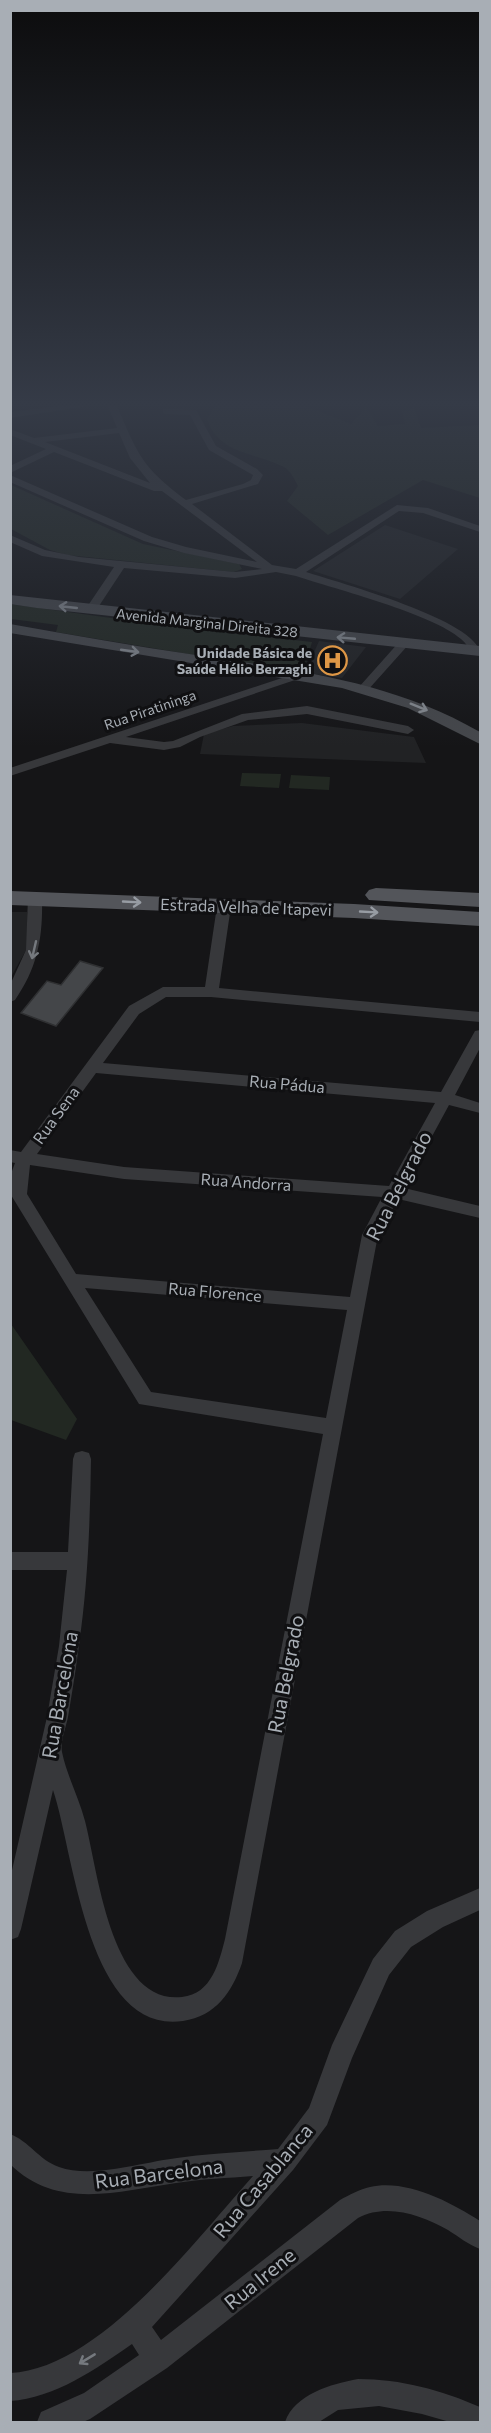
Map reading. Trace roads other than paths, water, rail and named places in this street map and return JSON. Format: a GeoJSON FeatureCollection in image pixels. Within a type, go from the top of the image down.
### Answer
{"type":"FeatureCollection","features":[{"type":"Feature","properties":{"kind":"main road","name":"Avenida Marginal Direita 328"},"geometry":{"type":"LineString","coordinates":[[10,599],[91,610],[479,651]]}},
{"type":"Feature","properties":{"kind":"main road"},"geometry":{"type":"LineString","coordinates":[[10,628],[121,650],[300,675],[363,689],[431,712],[480,739]]}},
{"type":"Feature","properties":{"kind":"main road","name":"Estrada Velha de Itapevi"},"geometry":{"type":"LineString","coordinates":[[10,882],[480,900]]}},
{"type":"Feature","properties":{"kind":"main road","name":"Estrada Velha de Itapevi"},"geometry":{"type":"LineString","coordinates":[[10,898],[35,897],[480,919]]}},
{"type":"Feature","properties":{"kind":"street"},"geometry":{"type":"LineString","coordinates":[[104,520],[148,539],[184,550],[298,573],[423,615],[457,631],[479,651]]}},
{"type":"Feature","properties":{"kind":"street"},"geometry":{"type":"LineString","coordinates":[[208,520],[270,567]]}},
{"type":"Feature","properties":{"kind":"street"},"geometry":{"type":"LineString","coordinates":[[298,573],[379,520]]}},
{"type":"Feature","properties":{"kind":"street"},"geometry":{"type":"LineString","coordinates":[[452,520],[480,529]]}},
{"type":"Feature","properties":{"kind":"street"},"geometry":{"type":"LineString","coordinates":[[10,538],[42,553],[58,557],[235,575],[282,570]]}},
{"type":"Feature","properties":{"kind":"street"},"geometry":{"type":"LineString","coordinates":[[91,610],[122,564]]}},
{"type":"Feature","properties":{"kind":"street"},"geometry":{"type":"LineString","coordinates":[[363,689],[404,643]]}},
{"type":"Feature","properties":{"kind":"street","name":"Rua Piratininga"},"geometry":{"type":"LineString","coordinates":[[10,772],[300,675]]}},
{"type":"Feature","properties":{"kind":"street"},"geometry":{"type":"LineString","coordinates":[[110,739],[170,745],[246,717],[307,710],[408,730]]}},
{"type":"Feature","properties":{"kind":"street"},"geometry":{"type":"LineString","coordinates":[[10,997],[33,957],[36,940],[35,897]]}},
{"type":"Feature","properties":{"kind":"street"},"geometry":{"type":"LineString","coordinates":[[211,992],[224,906]]}},
{"type":"Feature","properties":{"kind":"street","name":"Rua Sena"},"geometry":{"type":"LineString","coordinates":[[332,1427],[145,1399],[19,1195],[18,1157],[92,1067],[134,1010],[144,1001],[163,992],[211,992],[480,1017]]}},
{"type":"Feature","properties":{"kind":"street","name":"Rua Belgrado"},"geometry":{"type":"LineString","coordinates":[[51,1751],[74,1821],[103,1940],[117,1969],[133,1991],[152,2006],[180,2010],[204,2004],[226,1979],[237,1939],[370,1235],[480,1035]]}},
{"type":"Feature","properties":{"kind":"street","name":"Rua Pádua"},"geometry":{"type":"LineString","coordinates":[[92,1067],[445,1098],[480,1108]]}},
{"type":"Feature","properties":{"kind":"street","name":"Rua Andorra"},"geometry":{"type":"LineString","coordinates":[[18,1157],[124,1173],[393,1192],[480,1212]]}},
{"type":"Feature","properties":{"kind":"street","name":"Rua Florence"},"geometry":{"type":"LineString","coordinates":[[73,1280],[356,1304]]}},
{"type":"Feature","properties":{"kind":"street","name":"Rua Barcelona"},"geometry":{"type":"LineString","coordinates":[[10,1929],[51,1751],[69,1647],[79,1561],[82,1459]]}},
{"type":"Feature","properties":{"kind":"street"},"geometry":{"type":"LineString","coordinates":[[10,1561],[79,1561]]}},
{"type":"Feature","properties":{"kind":"street","name":"Rua Casablanca"},"geometry":{"type":"LineString","coordinates":[[10,2387],[31,2386],[86,2361],[135,2326],[284,2161],[318,2116],[341,2054],[381,1967],[403,1939],[435,1919],[480,1899]]}},
{"type":"Feature","properties":{"kind":"street","name":"Rua Barcelona"},"geometry":{"type":"LineString","coordinates":[[10,2146],[28,2164],[58,2180],[97,2183],[178,2170],[284,2161]]}},
{"type":"Feature","properties":{"kind":"street","name":"Rua Irene"},"geometry":{"type":"LineString","coordinates":[[51,2422],[83,2411],[158,2359],[349,2208],[373,2199],[405,2200],[454,2219],[479,2233]]}},
{"type":"Feature","properties":{"kind":"street"},"geometry":{"type":"LineString","coordinates":[[135,2326],[158,2359]]}},
{"type":"Feature","properties":{"kind":"street"},"geometry":{"type":"LineString","coordinates":[[298,2422],[320,2404],[354,2392],[394,2393],[463,2413],[480,2421]]}},
{"type":"Feature","properties":{"kind":"place","name":"Unidade Básica de Saúde Hélio Berzaghi"},"geometry":{"type":"Point","coordinates":[333,661]}}]}
